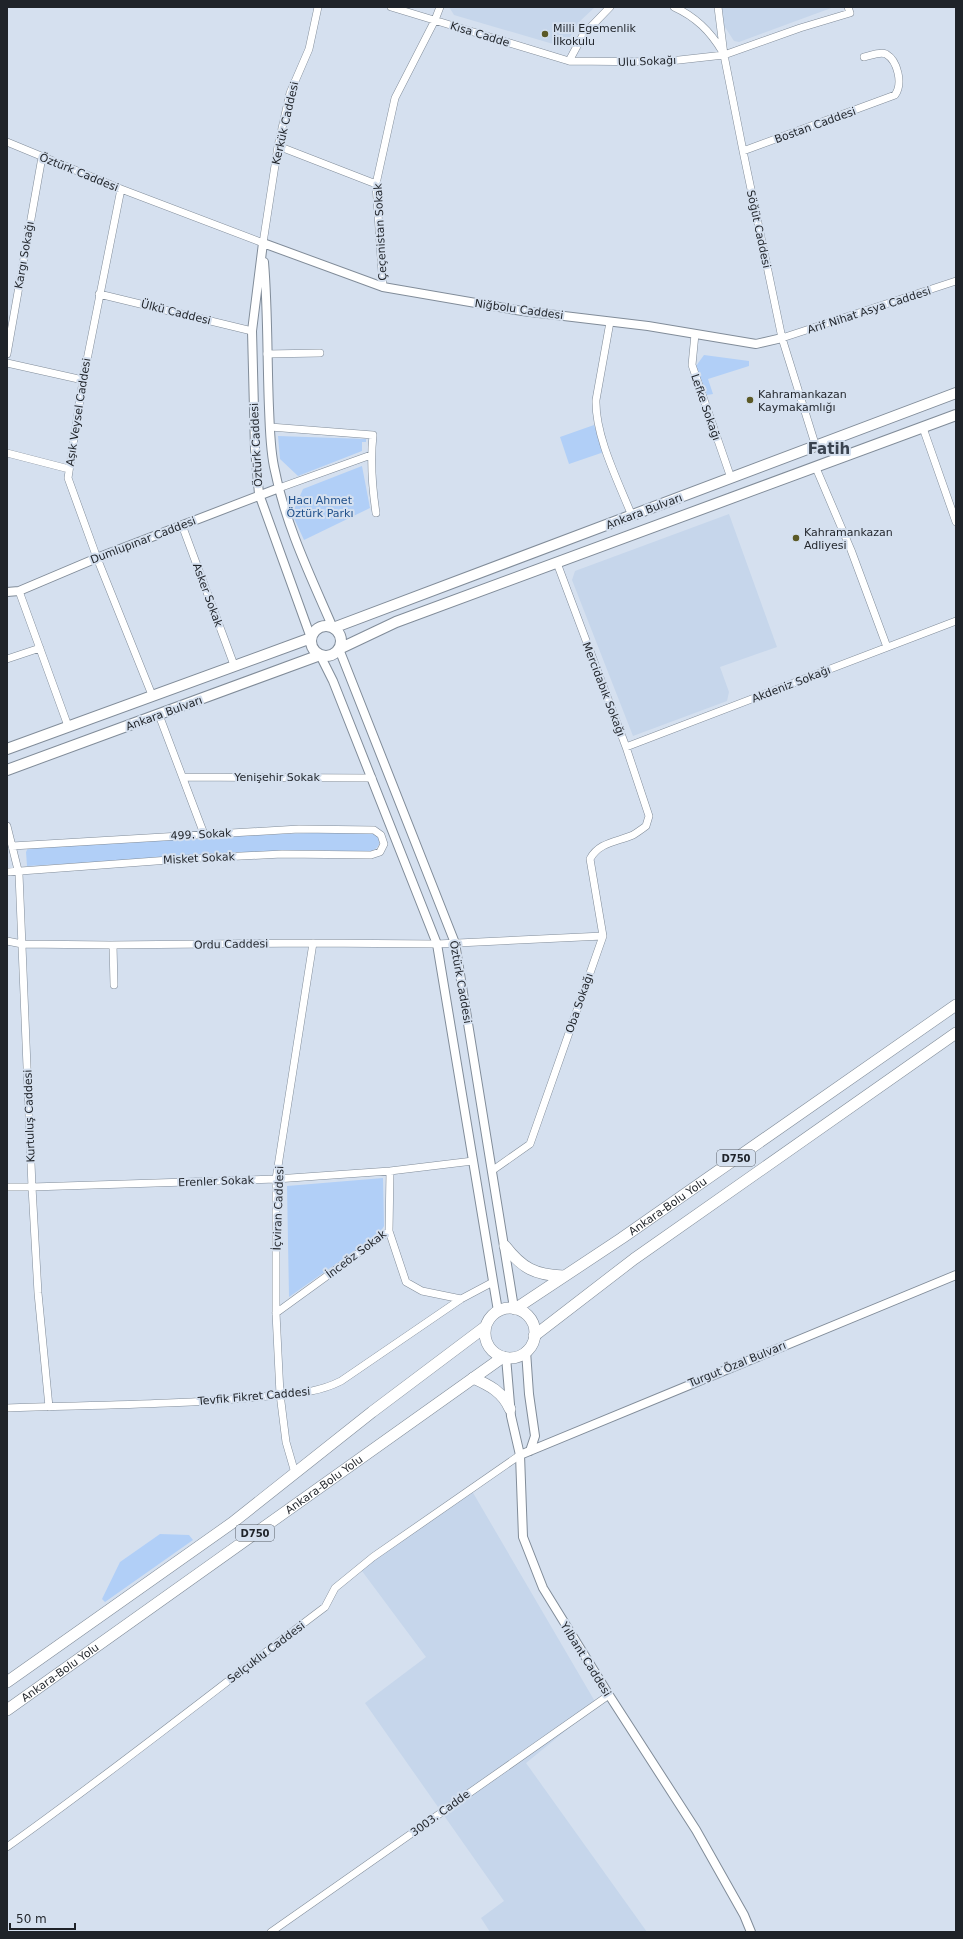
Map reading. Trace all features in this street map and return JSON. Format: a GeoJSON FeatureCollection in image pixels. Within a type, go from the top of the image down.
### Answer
{"type":"FeatureCollection","features":[{"type":"Feature","properties":{"kind":"highway","name":"Ankara-Bolu Yolu"},"geometry":{"type":"LineString","coordinates":[[515,1308],[956,1005]]}},
{"type":"Feature","properties":{"kind":"highway","name":"D750"},"geometry":{"type":"LineString","coordinates":[[534,1336],[634,1259],[956,1032]]}},
{"type":"Feature","properties":{"kind":"highway"},"geometry":{"type":"LineString","coordinates":[[505,1246],[516,1260],[530,1270],[546,1276],[563,1276]]}},
{"type":"Feature","properties":{"kind":"highway"},"geometry":{"type":"LineString","coordinates":[[515,1308],[530,1319],[533,1324],[534,1336],[533,1342],[526,1352],[516,1357],[504,1357],[492,1350],[488,1345],[485,1333],[486,1326],[490,1318],[498,1311],[515,1308]]}},
{"type":"Feature","properties":{"kind":"highway","name":"Ankara-Bolu Yolu"},"geometry":{"type":"LineString","coordinates":[[7,1682],[232,1523],[372,1412],[486,1326]]}},
{"type":"Feature","properties":{"kind":"highway","name":"Ankara-Bolu Yolu"},"geometry":{"type":"LineString","coordinates":[[7,1710],[504,1357]]}},
{"type":"Feature","properties":{"kind":"highway"},"geometry":{"type":"LineString","coordinates":[[473,1378],[497,1391],[505,1399],[510,1409]]}},
{"type":"Feature","properties":{"kind":"main road","name":"Ankara Bulvarı"},"geometry":{"type":"LineString","coordinates":[[7,749],[311,638],[321,627],[332,628],[956,393]]}},
{"type":"Feature","properties":{"kind":"main road","name":"Ankara Bulvarı"},"geometry":{"type":"LineString","coordinates":[[7,770],[320,655],[328,656],[339,649],[396,622],[956,415]]}},
{"type":"Feature","properties":{"kind":"main road"},"geometry":{"type":"LineString","coordinates":[[332,628],[340,637],[339,649]]}},
{"type":"Feature","properties":{"kind":"main road"},"geometry":{"type":"LineString","coordinates":[[311,638],[314,650],[320,655]]}},
{"type":"Feature","properties":{"kind":"street","name":"Kerkük Caddesi"},"geometry":{"type":"LineString","coordinates":[[263,243],[278,146],[292,88],[309,49],[318,7]]}},
{"type":"Feature","properties":{"kind":"street","name":"Kısa Cadde"},"geometry":{"type":"LineString","coordinates":[[391,7],[569,61]]}},
{"type":"Feature","properties":{"kind":"street","name":"Çeçenistan Sokak"},"geometry":{"type":"LineString","coordinates":[[383,287],[376,184],[395,98],[435,20],[440,7]]}},
{"type":"Feature","properties":{"kind":"street"},"geometry":{"type":"LineString","coordinates":[[569,61],[584,35],[610,7]]}},
{"type":"Feature","properties":{"kind":"street"},"geometry":{"type":"LineString","coordinates":[[674,7],[700,23],[715,40],[724,55]]}},
{"type":"Feature","properties":{"kind":"street","name":"Söğüt Caddesi"},"geometry":{"type":"LineString","coordinates":[[718,7],[724,55],[782,338],[816,447]]}},
{"type":"Feature","properties":{"kind":"street","name":"Ulu Sokağı"},"geometry":{"type":"LineString","coordinates":[[569,61],[661,62],[724,55],[849,10]]}},
{"type":"Feature","properties":{"kind":"street","name":"Bostan Caddesi"},"geometry":{"type":"LineString","coordinates":[[743,151],[896,95],[900,87],[894,65],[886,54],[864,57]]}},
{"type":"Feature","properties":{"kind":"street","name":"Öztürk Caddesi"},"geometry":{"type":"LineString","coordinates":[[7,142],[121,189],[263,243]]}},
{"type":"Feature","properties":{"kind":"street"},"geometry":{"type":"LineString","coordinates":[[278,146],[376,184]]}},
{"type":"Feature","properties":{"kind":"street","name":"Kargı Sokağı"},"geometry":{"type":"LineString","coordinates":[[7,354],[42,157]]}},
{"type":"Feature","properties":{"kind":"street","name":"Aşık Veysel Caddesi"},"geometry":{"type":"LineString","coordinates":[[121,189],[83,380],[69,469],[70,485],[97,558],[152,695]]}},
{"type":"Feature","properties":{"kind":"street","name":"Öztürk Caddesi"},"geometry":{"type":"LineString","coordinates":[[263,243],[252,331],[255,449],[259,494],[311,638]]}},
{"type":"Feature","properties":{"kind":"street","name":"Öztürk Caddesi"},"geometry":{"type":"LineString","coordinates":[[263,243],[267,304],[267,354],[272,452],[279,488],[294,537],[332,628]]}},
{"type":"Feature","properties":{"kind":"street","name":"Niğbolu Caddesi"},"geometry":{"type":"LineString","coordinates":[[263,243],[383,287],[522,311],[610,322],[756,344],[782,338]]}},
{"type":"Feature","properties":{"kind":"street","name":"Arif Nihat Asya Caddesi"},"geometry":{"type":"LineString","coordinates":[[782,338],[956,281]]}},
{"type":"Feature","properties":{"kind":"street","name":"Ülkü Caddesi"},"geometry":{"type":"LineString","coordinates":[[100,294],[252,331]]}},
{"type":"Feature","properties":{"kind":"street"},"geometry":{"type":"LineString","coordinates":[[610,322],[596,400],[596,413],[599,429],[632,516]]}},
{"type":"Feature","properties":{"kind":"street","name":"Lefke Sokağı"},"geometry":{"type":"LineString","coordinates":[[695,334],[692,365],[731,478]]}},
{"type":"Feature","properties":{"kind":"street"},"geometry":{"type":"LineString","coordinates":[[267,354],[320,353]]}},
{"type":"Feature","properties":{"kind":"street"},"geometry":{"type":"LineString","coordinates":[[7,363],[83,380]]}},
{"type":"Feature","properties":{"kind":"street"},"geometry":{"type":"LineString","coordinates":[[270,427],[373,435],[371,482],[376,513]]}},
{"type":"Feature","properties":{"kind":"street"},"geometry":{"type":"LineString","coordinates":[[923,428],[956,522]]}},
{"type":"Feature","properties":{"kind":"street"},"geometry":{"type":"LineString","coordinates":[[7,453],[69,469]]}},
{"type":"Feature","properties":{"kind":"street"},"geometry":{"type":"LineString","coordinates":[[279,488],[371,455]]}},
{"type":"Feature","properties":{"kind":"street"},"geometry":{"type":"LineString","coordinates":[[816,468],[851,550],[887,647]]}},
{"type":"Feature","properties":{"kind":"street","name":"Dumlupınar Caddesi"},"geometry":{"type":"LineString","coordinates":[[7,592],[18,591],[259,494],[279,488]]}},
{"type":"Feature","properties":{"kind":"street","name":"Asker Sokak"},"geometry":{"type":"LineString","coordinates":[[182,525],[234,665]]}},
{"type":"Feature","properties":{"kind":"street","name":"Mercidabık Sokağı"},"geometry":{"type":"LineString","coordinates":[[557,563],[626,747],[649,816],[646,826],[633,834],[600,846],[590,859]]}},
{"type":"Feature","properties":{"kind":"street"},"geometry":{"type":"LineString","coordinates":[[18,591],[68,726]]}},
{"type":"Feature","properties":{"kind":"street","name":"Akdeniz Sokağı"},"geometry":{"type":"LineString","coordinates":[[626,747],[956,621]]}},
{"type":"Feature","properties":{"kind":"street"},"geometry":{"type":"LineString","coordinates":[[7,659],[40,648]]}},
{"type":"Feature","properties":{"kind":"street","name":"Öztürk Caddesi"},"geometry":{"type":"LineString","coordinates":[[339,649],[455,943],[515,1308]]}},
{"type":"Feature","properties":{"kind":"street","name":"Öztürk Caddesi"},"geometry":{"type":"LineString","coordinates":[[320,655],[333,681],[437,944],[498,1311]]}},
{"type":"Feature","properties":{"kind":"street"},"geometry":{"type":"LineString","coordinates":[[159,715],[204,834]]}},
{"type":"Feature","properties":{"kind":"street","name":"Yenişehir Sokak"},"geometry":{"type":"LineString","coordinates":[[183,777],[372,778]]}},
{"type":"Feature","properties":{"kind":"street","name":"Kurtuluş Caddesi"},"geometry":{"type":"LineString","coordinates":[[7,826],[18,870],[38,1293],[49,1407]]}},
{"type":"Feature","properties":{"kind":"street","name":"499. Sokak"},"geometry":{"type":"LineString","coordinates":[[12,846],[299,829],[362,828],[377,831],[381,834],[384,842]]}},
{"type":"Feature","properties":{"kind":"street","name":"Misket Sokak"},"geometry":{"type":"LineString","coordinates":[[7,872],[18,870],[282,854],[371,855],[380,852],[384,842]]}},
{"type":"Feature","properties":{"kind":"street","name":"Oba Sokağı"},"geometry":{"type":"LineString","coordinates":[[492,1170],[530,1144],[603,936],[590,859]]}},
{"type":"Feature","properties":{"kind":"street","name":"Ordu Caddesi"},"geometry":{"type":"LineString","coordinates":[[7,941],[22,944],[113,945],[313,943],[437,944],[603,936]]}},
{"type":"Feature","properties":{"kind":"street","name":"İçviran Caddesi"},"geometry":{"type":"LineString","coordinates":[[295,1473],[286,1442],[280,1394],[276,1313],[276,1179],[313,943]]}},
{"type":"Feature","properties":{"kind":"street"},"geometry":{"type":"LineString","coordinates":[[113,945],[114,985]]}},
{"type":"Feature","properties":{"kind":"street","name":"Erenler Sokak"},"geometry":{"type":"LineString","coordinates":[[7,1186],[32,1187],[276,1179],[390,1171],[473,1161]]}},
{"type":"Feature","properties":{"kind":"street","name":"İnceöz Sokak"},"geometry":{"type":"LineString","coordinates":[[276,1313],[389,1231],[390,1171]]}},
{"type":"Feature","properties":{"kind":"street"},"geometry":{"type":"LineString","coordinates":[[389,1231],[406,1282],[422,1291],[461,1299]]}},
{"type":"Feature","properties":{"kind":"street","name":"Turgut Özal Bulvarı"},"geometry":{"type":"LineString","coordinates":[[520,1455],[956,1275]]}},
{"type":"Feature","properties":{"kind":"street","name":"Tevfik Fikret Caddesi"},"geometry":{"type":"LineString","coordinates":[[7,1408],[228,1400],[280,1394],[308,1393],[326,1388],[341,1381],[461,1299],[493,1282]]}},
{"type":"Feature","properties":{"kind":"street"},"geometry":{"type":"LineString","coordinates":[[526,1352],[529,1394],[535,1436],[530,1451]]}},
{"type":"Feature","properties":{"kind":"street","name":"Yılbant Caddesi"},"geometry":{"type":"LineString","coordinates":[[504,1357],[509,1382],[510,1409],[520,1455],[523,1537],[543,1588],[609,1695],[696,1830],[744,1915],[750,1932]]}},
{"type":"Feature","properties":{"kind":"street","name":"Selçuklu Caddesi"},"geometry":{"type":"LineString","coordinates":[[7,1847],[88,1789],[131,1754],[325,1607],[335,1588],[373,1557],[520,1455]]}},
{"type":"Feature","properties":{"kind":"street","name":"3003. Cadde"},"geometry":{"type":"LineString","coordinates":[[271,1932],[609,1695]]}},
{"type":"Feature","properties":{"kind":"shaded area","name":"Milli Egemenlik İlkokulu"},"geometry":{"type":"Polygon","coordinates":[[[449,7],[595,7],[578,23],[566,44],[560,46],[454,15],[449,7]]]}},
{"type":"Feature","properties":{"kind":"shaded area"},"geometry":{"type":"Polygon","coordinates":[[[721,7],[834,7],[739,42],[734,41],[723,24],[721,7]]]}},
{"type":"Feature","properties":{"kind":"shaded area"},"geometry":{"type":"Polygon","coordinates":[[[729,514],[777,647],[720,667],[729,692],[727,701],[633,736],[572,580],[575,571],[729,514]]]}},
{"type":"Feature","properties":{"kind":"shaded area"},"geometry":{"type":"Polygon","coordinates":[[[472,1491],[597,1705],[526,1763],[647,1932],[490,1932],[481,1918],[504,1901],[365,1703],[426,1657],[359,1567],[472,1491]]]}},
{"type":"Feature","properties":{"kind":"green space"},"geometry":{"type":"Polygon","coordinates":[[[704,355],[749,361],[749,366],[708,379],[713,394],[707,395],[696,366],[704,355]]]}},
{"type":"Feature","properties":{"kind":"green space"},"geometry":{"type":"Polygon","coordinates":[[[594,425],[604,452],[569,464],[560,437],[594,425]]]}},
{"type":"Feature","properties":{"kind":"green space"},"geometry":{"type":"Polygon","coordinates":[[[278,436],[366,439],[366,442],[362,442],[362,451],[298,476],[280,459],[278,436]]]}},
{"type":"Feature","properties":{"kind":"green space","name":"Hacı Ahmet Öztürk Parkı"},"geometry":{"type":"Polygon","coordinates":[[[362,466],[370,508],[304,540],[292,514],[303,489],[362,466]]]}},
{"type":"Feature","properties":{"kind":"green space"},"geometry":{"type":"Polygon","coordinates":[[[373,832],[379,838],[379,845],[376,849],[369,852],[314,850],[27,866],[26,852],[28,848],[195,837],[373,832]]]}},
{"type":"Feature","properties":{"kind":"green space"},"geometry":{"type":"Polygon","coordinates":[[[383,1178],[384,1226],[380,1233],[289,1297],[287,1186],[383,1178]]]}},
{"type":"Feature","properties":{"kind":"green space"},"geometry":{"type":"Polygon","coordinates":[[[160,1534],[189,1535],[193,1540],[105,1602],[102,1599],[120,1562],[160,1534]]]}},
{"type":"Feature","properties":{"kind":"place","name":"Milli Egemenlik İlkokulu"},"geometry":{"type":"Point","coordinates":[545,34]}},
{"type":"Feature","properties":{"kind":"place","name":"Kahramankazan Kaymakamlığı"},"geometry":{"type":"Point","coordinates":[750,400]}},
{"type":"Feature","properties":{"kind":"place","name":"Kahramankazan Adliyesi"},"geometry":{"type":"Point","coordinates":[796,538]}},
{"type":"Feature","properties":{"kind":"district","name":"Fatih"},"geometry":{"type":"Point","coordinates":[829,449]}}]}
